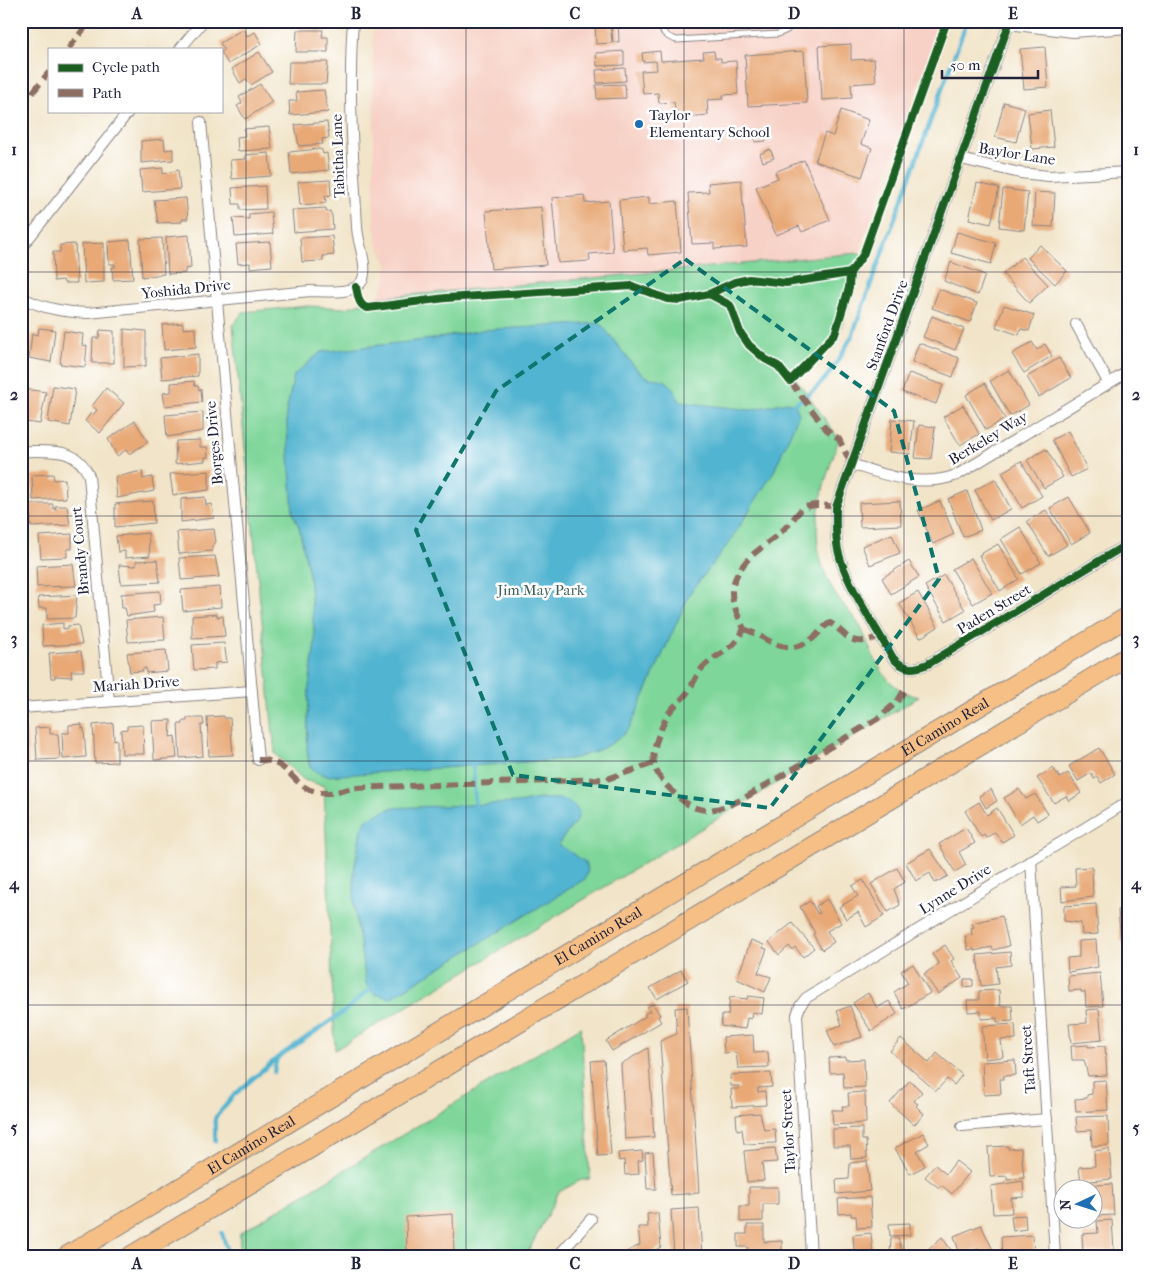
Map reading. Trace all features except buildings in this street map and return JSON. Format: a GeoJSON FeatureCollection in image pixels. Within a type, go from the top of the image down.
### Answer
{"type":"FeatureCollection","features":[{"type":"Feature","properties":{"kind":"highway","name":"El Camino Real"},"geometry":{"type":"LineString","coordinates":[[66,1256],[1129,616]]}},
{"type":"Feature","properties":{"kind":"highway"},"geometry":{"type":"LineString","coordinates":[[130,1256],[1129,656]]}},
{"type":"Feature","properties":{"kind":"street"},"geometry":{"type":"LineString","coordinates":[[181,48],[203,21]]}},
{"type":"Feature","properties":{"kind":"street","name":"Tabitha Lane"},"geometry":{"type":"LineString","coordinates":[[353,21],[351,132],[357,233],[364,267],[362,280],[356,287]]}},
{"type":"Feature","properties":{"kind":"street"},"geometry":{"type":"LineString","coordinates":[[1009,22],[1073,32],[1129,28]]}},
{"type":"Feature","properties":{"kind":"street","name":"Stanford Drive"},"geometry":{"type":"LineString","coordinates":[[881,636],[846,573],[838,552],[835,531],[836,508],[1009,22]]}},
{"type":"Feature","properties":{"kind":"street"},"geometry":{"type":"LineString","coordinates":[[21,248],[128,112]]}},
{"type":"Feature","properties":{"kind":"street","name":"Borges Drive"},"geometry":{"type":"LineString","coordinates":[[201,122],[258,760]]}},
{"type":"Feature","properties":{"kind":"street","name":"Baylor Lane"},"geometry":{"type":"LineString","coordinates":[[961,159],[1020,173],[1048,176],[1129,172]]}},
{"type":"Feature","properties":{"kind":"street","name":"Yoshida Drive"},"geometry":{"type":"LineString","coordinates":[[21,297],[32,303],[60,311],[88,314],[310,291],[346,290],[356,287]]}},
{"type":"Feature","properties":{"kind":"street"},"geometry":{"type":"LineString","coordinates":[[1076,324],[1108,382]]}},
{"type":"Feature","properties":{"kind":"street","name":"Berkeley Way"},"geometry":{"type":"LineString","coordinates":[[851,464],[904,480],[944,480],[957,475],[1129,371]]}},
{"type":"Feature","properties":{"kind":"street","name":"Brandy Court"},"geometry":{"type":"LineString","coordinates":[[21,451],[69,454],[78,458],[85,465],[89,476],[110,701]]}},
{"type":"Feature","properties":{"kind":"street","name":"Paden Street"},"geometry":{"type":"LineString","coordinates":[[881,636],[899,664],[908,669],[928,664],[1129,543]]}},
{"type":"Feature","properties":{"kind":"street","name":"Mariah Drive"},"geometry":{"type":"LineString","coordinates":[[21,708],[252,691]]}},
{"type":"Feature","properties":{"kind":"street","name":"Lynne Drive"},"geometry":{"type":"LineString","coordinates":[[800,1006],[806,998],[1129,801]]}},
{"type":"Feature","properties":{"kind":"street","name":"Taft Street"},"geometry":{"type":"LineString","coordinates":[[1031,860],[1055,1256]]}},
{"type":"Feature","properties":{"kind":"street","name":"Taylor Street"},"geometry":{"type":"LineString","coordinates":[[800,1006],[798,1025],[811,1256]]}},
{"type":"Feature","properties":{"kind":"street"},"geometry":{"type":"LineString","coordinates":[[962,1126],[1047,1120]]}},
{"type":"Feature","properties":{"kind":"street"},"geometry":{"type":"LineString","coordinates":[[558,1256],[591,1219]]}},
{"type":"Feature","properties":{"kind":"lane"},"geometry":{"type":"LineString","coordinates":[[658,21],[662,32],[669,38],[676,40],[778,34],[787,30],[791,21]]}},
{"type":"Feature","properties":{"kind":"lane"},"geometry":{"type":"LineString","coordinates":[[837,21],[844,26],[918,21]]}},
{"type":"Feature","properties":{"kind":"highlighted area"},"geometry":{"type":"Polygon","coordinates":[[[685,259],[894,411],[939,579],[770,808],[513,775],[416,530],[496,391],[685,259]]]}},
{"type":"Feature","properties":{"kind":"shaded area","name":"Taylor Elementary School"},"geometry":{"type":"Polygon","coordinates":[[[373,21],[941,21],[859,253],[378,298],[385,281],[387,264],[377,242],[374,226],[373,21]]]}},
{"type":"Feature","properties":{"kind":"green space","name":"Jim May Park"},"geometry":{"type":"Polygon","coordinates":[[[859,253],[866,258],[838,334],[797,380],[839,439],[821,496],[817,534],[819,553],[834,592],[859,624],[882,671],[897,687],[919,697],[335,1050],[324,786],[304,780],[275,754],[233,325],[243,312],[308,306],[345,308],[378,298],[859,253]]]}},
{"type":"Feature","properties":{"kind":"green space"},"geometry":{"type":"Polygon","coordinates":[[[581,1027],[590,1179],[581,1180],[559,1192],[526,1256],[239,1256],[240,1233],[581,1027]]]}},
{"type":"Feature","properties":{"kind":"water"},"geometry":{"type":"Polygon","coordinates":[[[600,323],[637,369],[649,378],[664,380],[669,384],[680,402],[751,410],[787,402],[795,404],[799,414],[774,471],[729,543],[690,593],[631,725],[620,738],[612,743],[570,759],[327,776],[316,772],[309,765],[307,749],[309,686],[315,642],[309,575],[299,527],[293,513],[286,413],[294,375],[321,352],[433,339],[482,330],[600,323]]]}},
{"type":"Feature","properties":{"kind":"water"},"geometry":{"type":"Polygon","coordinates":[[[539,799],[567,801],[579,812],[577,820],[558,844],[585,862],[588,870],[585,879],[390,998],[374,994],[366,984],[354,905],[354,871],[361,829],[367,819],[391,808],[518,803],[539,799]]]}},
{"type":"Feature","properties":{"kind":"waterway"},"geometry":{"type":"LineString","coordinates":[[795,404],[822,382],[852,336],[967,21]]}},
{"type":"Feature","properties":{"kind":"waterway"},"geometry":{"type":"LineString","coordinates":[[473,765],[475,804]]}},
{"type":"Feature","properties":{"kind":"waterway"},"geometry":{"type":"LineString","coordinates":[[215,1141],[215,1118],[234,1095],[277,1058],[345,1011],[370,989]]}},
{"type":"Feature","properties":{"kind":"waterway"},"geometry":{"type":"LineString","coordinates":[[274,1072],[277,1058]]}},
{"type":"Feature","properties":{"kind":"waterway"},"geometry":{"type":"LineString","coordinates":[[222,1233],[229,1256]]}},
{"type":"Feature","properties":{"kind":"marked path"},"geometry":{"type":"LineString","coordinates":[[69,48],[90,21]]}},
{"type":"Feature","properties":{"kind":"marked path"},"geometry":{"type":"LineString","coordinates":[[21,107],[48,73]]}},
{"type":"Feature","properties":{"kind":"marked path"},"geometry":{"type":"LineString","coordinates":[[790,381],[826,429],[839,439],[851,464]]}},
{"type":"Feature","properties":{"kind":"marked path"},"geometry":{"type":"LineString","coordinates":[[836,507],[821,505],[806,507],[780,533],[743,565],[733,585],[732,596],[744,629],[730,648],[703,667],[687,693],[667,716],[655,745],[653,757],[655,767],[667,786],[690,805],[697,809],[705,810],[721,808],[741,800],[877,719],[897,702],[904,691]]}},
{"type":"Feature","properties":{"kind":"marked path"},"geometry":{"type":"LineString","coordinates":[[744,629],[785,647],[802,645],[830,623],[852,640],[866,641],[881,636]]}},
{"type":"Feature","properties":{"kind":"marked path"},"geometry":{"type":"LineString","coordinates":[[258,760],[277,764],[284,768],[301,785],[317,792],[326,793],[352,788],[607,779],[654,763]]}},
{"type":"Feature","properties":{"kind":"cycle path"},"geometry":{"type":"LineString","coordinates":[[356,287],[360,303],[368,308],[446,298],[632,286],[667,299],[680,300],[709,294],[730,305],[740,332],[749,345],[765,359],[778,366],[790,381],[835,334],[849,288],[850,273],[863,255],[947,21]]}},
{"type":"Feature","properties":{"kind":"cycle path"},"geometry":{"type":"LineString","coordinates":[[1010,21],[836,507],[838,550],[854,590],[893,658],[901,665],[913,668],[928,664],[1129,543]]}},
{"type":"Feature","properties":{"kind":"cycle path"},"geometry":{"type":"LineString","coordinates":[[709,294],[735,282],[749,279],[786,283],[850,273]]}},
{"type":"Feature","properties":{"kind":"place","name":"Taylor Elementary School"},"geometry":{"type":"Point","coordinates":[639,124]}}]}
